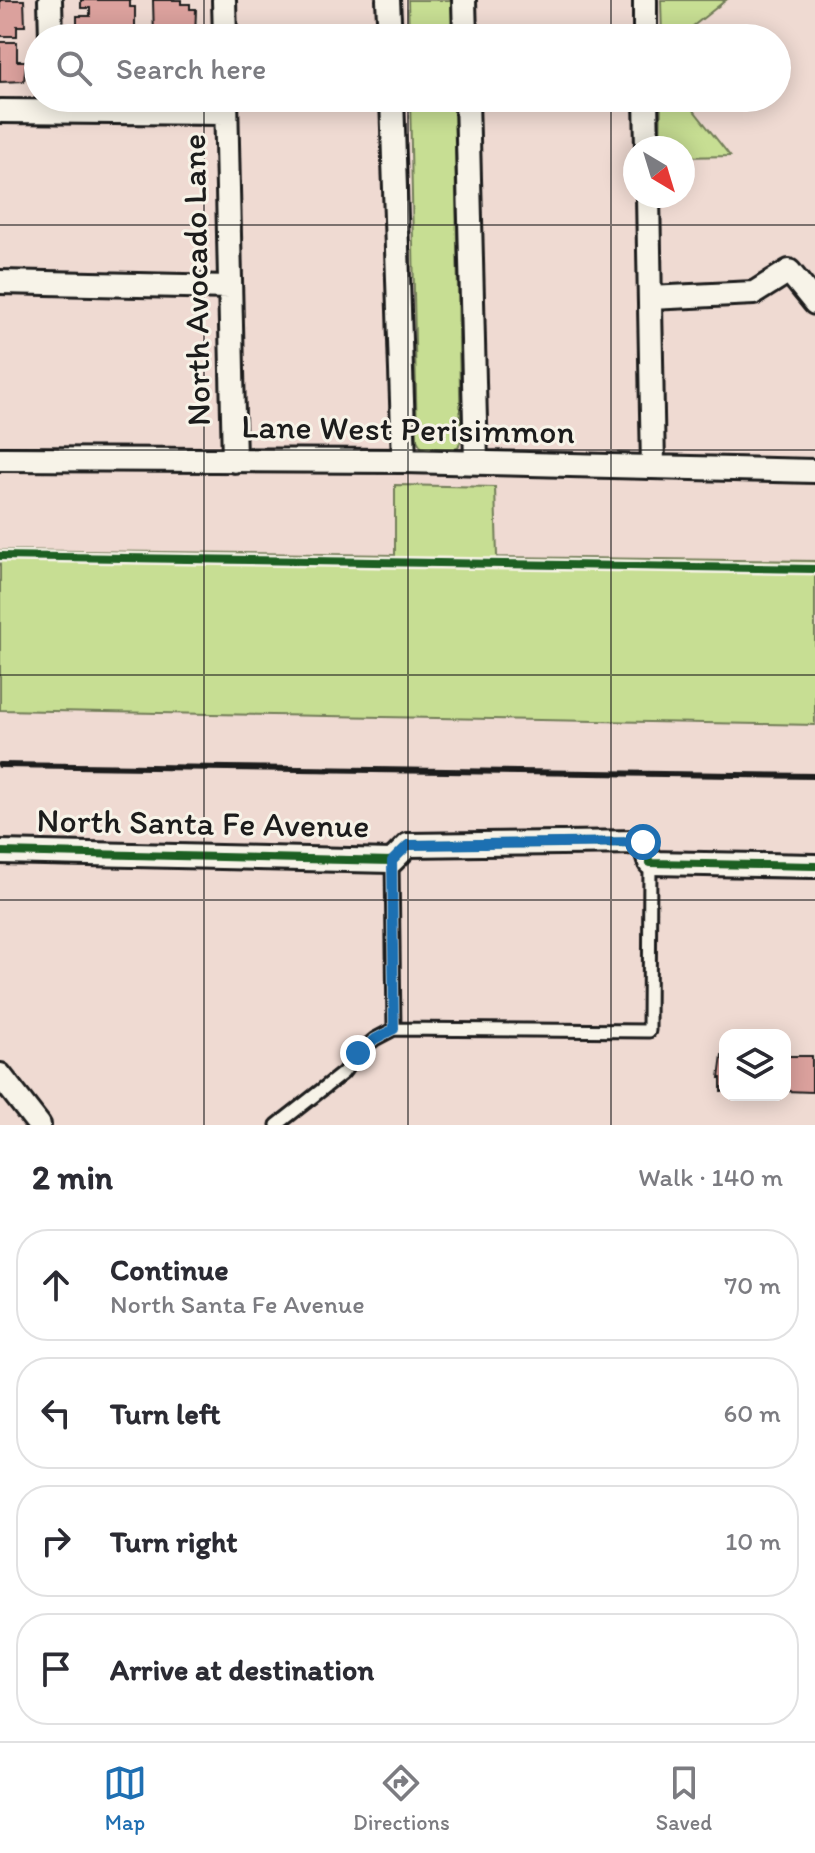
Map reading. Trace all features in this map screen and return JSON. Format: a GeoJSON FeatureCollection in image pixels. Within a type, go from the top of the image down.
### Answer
{"type":"FeatureCollection","features":[{"type":"Feature","properties":{"kind":"street"},"geometry":{"type":"LineString","coordinates":[[50,0],[51,24]]}},
{"type":"Feature","properties":{"kind":"street"},"geometry":{"type":"LineString","coordinates":[[224,0],[225,24]]}},
{"type":"Feature","properties":{"kind":"street"},"geometry":{"type":"LineString","coordinates":[[388,0],[389,24]]}},
{"type":"Feature","properties":{"kind":"street"},"geometry":{"type":"LineString","coordinates":[[464,0],[465,24]]}},
{"type":"Feature","properties":{"kind":"street"},"geometry":{"type":"LineString","coordinates":[[645,0],[645,24]]}},
{"type":"Feature","properties":{"kind":"street"},"geometry":{"type":"LineString","coordinates":[[0,111],[24,108]]}},
{"type":"Feature","properties":{"kind":"street","name":"North Avocado Lane"},"geometry":{"type":"LineString","coordinates":[[226,112],[234,461]]}},
{"type":"Feature","properties":{"kind":"street"},"geometry":{"type":"LineString","coordinates":[[392,112],[404,461]]}},
{"type":"Feature","properties":{"kind":"street"},"geometry":{"type":"LineString","coordinates":[[467,112],[476,462]]}},
{"type":"Feature","properties":{"kind":"street"},"geometry":{"type":"LineString","coordinates":[[646,112],[647,136]]}},
{"type":"Feature","properties":{"kind":"street"},"geometry":{"type":"LineString","coordinates":[[648,208],[653,467]]}},
{"type":"Feature","properties":{"kind":"street"},"geometry":{"type":"LineString","coordinates":[[650,298],[754,293],[789,271],[815,303]]}},
{"type":"Feature","properties":{"kind":"street"},"geometry":{"type":"LineString","coordinates":[[0,282],[230,287]]}},
{"type":"Feature","properties":{"kind":"street","name":"Lane West Perisimmon"},"geometry":{"type":"LineString","coordinates":[[0,459],[476,462],[815,471]]}},
{"type":"Feature","properties":{"kind":"street","name":"North Santa Fe Avenue"},"geometry":{"type":"LineString","coordinates":[[0,852],[392,861],[408,845],[643,842],[650,863]]}},
{"type":"Feature","properties":{"kind":"street"},"geometry":{"type":"LineString","coordinates":[[650,863],[815,866]]}},
{"type":"Feature","properties":{"kind":"street"},"geometry":{"type":"LineString","coordinates":[[0,1075],[39,1125]]}},
{"type":"Feature","properties":{"kind":"lane"},"geometry":{"type":"LineString","coordinates":[[392,861],[394,1029]]}},
{"type":"Feature","properties":{"kind":"lane"},"geometry":{"type":"LineString","coordinates":[[277,1125],[343,1073],[358,1053],[375,1039],[394,1029],[649,1031],[650,863]]}},
{"type":"Feature","properties":{"kind":"green space"},"geometry":{"type":"Polygon","coordinates":[[[408,0],[452,0],[452,24],[409,24],[408,0]]]}},
{"type":"Feature","properties":{"kind":"green space"},"geometry":{"type":"Polygon","coordinates":[[[661,0],[726,0],[696,24],[662,24],[661,0]]]}},
{"type":"Feature","properties":{"kind":"green space"},"geometry":{"type":"Polygon","coordinates":[[[410,112],[454,112],[461,440],[458,448],[444,451],[421,447],[417,440],[410,112]]]}},
{"type":"Feature","properties":{"kind":"green space"},"geometry":{"type":"Polygon","coordinates":[[[661,112],[695,112],[730,156],[695,157],[695,136],[660,136],[661,112]]]}},
{"type":"Feature","properties":{"kind":"green space"},"geometry":{"type":"Polygon","coordinates":[[[395,485],[495,487],[497,557],[815,561],[815,725],[0,710],[0,550],[395,555],[395,485]]]}},
{"type":"Feature","properties":{"kind":"building"},"geometry":{"type":"Polygon","coordinates":[[[0,0],[24,0],[24,26],[17,26],[17,36],[0,36],[0,0]]]}},
{"type":"Feature","properties":{"kind":"building"},"geometry":{"type":"Polygon","coordinates":[[[81,0],[130,0],[130,7],[135,7],[135,24],[77,24],[77,16],[90,16],[90,8],[81,8],[81,0]]]}},
{"type":"Feature","properties":{"kind":"building"},"geometry":{"type":"Polygon","coordinates":[[[153,0],[181,0],[181,4],[190,4],[190,9],[196,9],[195,24],[154,24],[153,0]]]}},
{"type":"Feature","properties":{"kind":"building"},"geometry":{"type":"Polygon","coordinates":[[[0,42],[17,42],[17,61],[24,61],[24,81],[0,82],[0,42]]]}},
{"type":"Feature","properties":{"kind":"building"},"geometry":{"type":"Polygon","coordinates":[[[791,1056],[812,1056],[812,1092],[791,1091],[791,1056]]]}},
{"type":"Feature","properties":{"kind":"railway"},"geometry":{"type":"LineString","coordinates":[[0,765],[815,776]]}},
{"type":"Feature","properties":{"kind":"cycle path"},"geometry":{"type":"LineString","coordinates":[[0,556],[815,569]]}},
{"type":"Feature","properties":{"kind":"cycle path"},"geometry":{"type":"LineString","coordinates":[[0,852],[392,861],[408,845],[643,842],[650,863],[815,866]]}},
{"type":"Feature","properties":{"kind":"route"},"geometry":{"type":"LineString","coordinates":[[358,1053],[394,1029],[392,861],[408,845],[643,842]]}}]}
